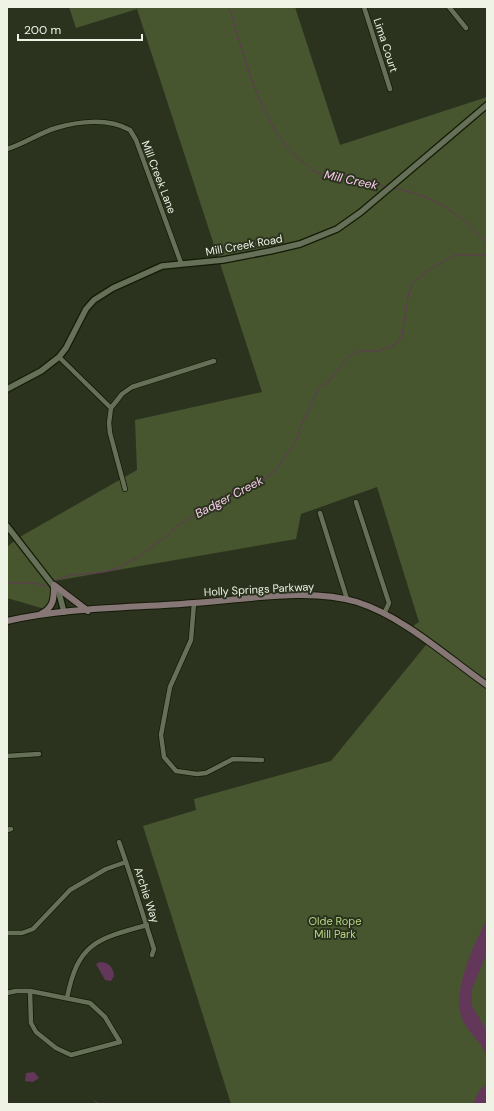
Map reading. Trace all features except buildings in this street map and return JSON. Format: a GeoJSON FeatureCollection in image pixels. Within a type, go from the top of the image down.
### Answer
{"type":"FeatureCollection","features":[{"type":"Feature","properties":{"kind":"main road"},"geometry":{"type":"LineString","coordinates":[[54,586],[88,611]]}},
{"type":"Feature","properties":{"kind":"main road"},"geometry":{"type":"LineString","coordinates":[[39,615],[47,611],[54,602],[54,586]]}},
{"type":"Feature","properties":{"kind":"main road","name":"Holly Springs Parkway"},"geometry":{"type":"LineString","coordinates":[[7,621],[64,612],[299,596],[322,596],[347,599],[384,614],[436,648],[487,685]]}},
{"type":"Feature","properties":{"kind":"street","name":"Lima Court"},"geometry":{"type":"LineString","coordinates":[[365,7],[390,89]]}},
{"type":"Feature","properties":{"kind":"street"},"geometry":{"type":"LineString","coordinates":[[449,7],[466,28]]}},
{"type":"Feature","properties":{"kind":"street","name":"Mill Creek Road"},"geometry":{"type":"LineString","coordinates":[[7,389],[41,371],[59,357],[66,348],[86,309],[94,300],[113,288],[162,266],[222,260],[290,247],[318,238],[348,223],[487,105]]}},
{"type":"Feature","properties":{"kind":"street","name":"Mill Creek Lane"},"geometry":{"type":"LineString","coordinates":[[7,149],[55,128],[83,122],[108,123],[130,130],[136,140],[181,263]]}},
{"type":"Feature","properties":{"kind":"street"},"geometry":{"type":"LineString","coordinates":[[59,357],[111,408]]}},
{"type":"Feature","properties":{"kind":"street"},"geometry":{"type":"LineString","coordinates":[[125,490],[108,423],[111,408],[114,402],[132,387],[214,361]]}},
{"type":"Feature","properties":{"kind":"street"},"geometry":{"type":"LineString","coordinates":[[356,502],[388,603],[384,614]]}},
{"type":"Feature","properties":{"kind":"street"},"geometry":{"type":"LineString","coordinates":[[320,513],[347,599]]}},
{"type":"Feature","properties":{"kind":"street"},"geometry":{"type":"LineString","coordinates":[[7,526],[54,586],[61,598],[64,612]]}},
{"type":"Feature","properties":{"kind":"street"},"geometry":{"type":"LineString","coordinates":[[194,603],[191,640],[168,696],[161,735],[164,757],[176,771],[197,774],[206,773],[233,759],[262,760]]}},
{"type":"Feature","properties":{"kind":"street"},"geometry":{"type":"LineString","coordinates":[[7,756],[39,754]]}},
{"type":"Feature","properties":{"kind":"street"},"geometry":{"type":"LineString","coordinates":[[119,842],[126,862]]}},
{"type":"Feature","properties":{"kind":"street","name":"Archie Way"},"geometry":{"type":"LineString","coordinates":[[7,933],[22,933],[33,929],[70,890],[106,869],[126,862],[154,949],[152,955]]}},
{"type":"Feature","properties":{"kind":"street"},"geometry":{"type":"LineString","coordinates":[[67,998],[71,976],[79,960],[88,949],[99,940],[147,925]]}},
{"type":"Feature","properties":{"kind":"street"},"geometry":{"type":"LineString","coordinates":[[7,994],[16,991],[30,990],[90,1003],[105,1017],[120,1042],[71,1055],[60,1050],[36,1032],[31,1023],[30,990]]}},
{"type":"Feature","properties":{"kind":"green space","name":"Olde Rope Mill Park"},"geometry":{"type":"Polygon","coordinates":[[[69,7],[295,7],[340,145],[487,97],[487,1104],[231,1104],[143,826],[196,810],[194,799],[331,761],[426,645],[424,638],[410,628],[419,622],[377,487],[301,514],[296,539],[54,581],[48,610],[7,598],[7,547],[18,538],[137,470],[135,420],[262,392],[137,9],[76,28],[69,7]]]}},
{"type":"Feature","properties":{"kind":"shaded area"},"geometry":{"type":"Polygon","coordinates":[[[487,919],[487,953],[472,989],[472,1006],[487,1031],[487,1059],[483,1048],[463,1021],[459,998],[461,984],[470,955],[487,919]]]}},
{"type":"Feature","properties":{"kind":"shaded area"},"geometry":{"type":"Polygon","coordinates":[[[100,962],[109,964],[112,968],[114,976],[111,981],[105,980],[96,964],[100,962]]]}},
{"type":"Feature","properties":{"kind":"shaded area"},"geometry":{"type":"Polygon","coordinates":[[[34,1072],[39,1078],[33,1082],[25,1081],[26,1073],[34,1072]]]}},
{"type":"Feature","properties":{"kind":"shaded area"},"geometry":{"type":"Polygon","coordinates":[[[487,1083],[487,1104],[473,1104],[479,1091],[487,1083]]]}},
{"type":"Feature","properties":{"kind":"waterway","name":"Mill Creek"},"geometry":{"type":"LineString","coordinates":[[229,7],[245,60],[265,112],[287,147],[315,172],[336,179],[355,183],[367,182],[386,187]]}},
{"type":"Feature","properties":{"kind":"waterway","name":"Mill Creek"},"geometry":{"type":"LineString","coordinates":[[393,188],[422,196],[445,207],[466,223],[487,244]]}},
{"type":"Feature","properties":{"kind":"waterway","name":"Badger Creek"},"geometry":{"type":"LineString","coordinates":[[55,580],[72,575],[105,572],[118,568],[138,557],[168,535],[173,529],[196,514],[227,499],[249,485],[261,482],[274,472],[295,443],[302,423],[319,388],[328,382],[349,356],[360,351],[379,351],[396,344],[402,335],[409,292],[412,284],[430,269],[455,255],[487,255]]}},
{"type":"Feature","properties":{"kind":"waterway","name":"Badger Creek"},"geometry":{"type":"LineString","coordinates":[[7,583],[32,583],[47,586],[49,584]]}},
{"type":"Feature","properties":{"kind":"waterway"},"geometry":{"type":"LineString","coordinates":[[95,1101],[99,1104]]}}]}
